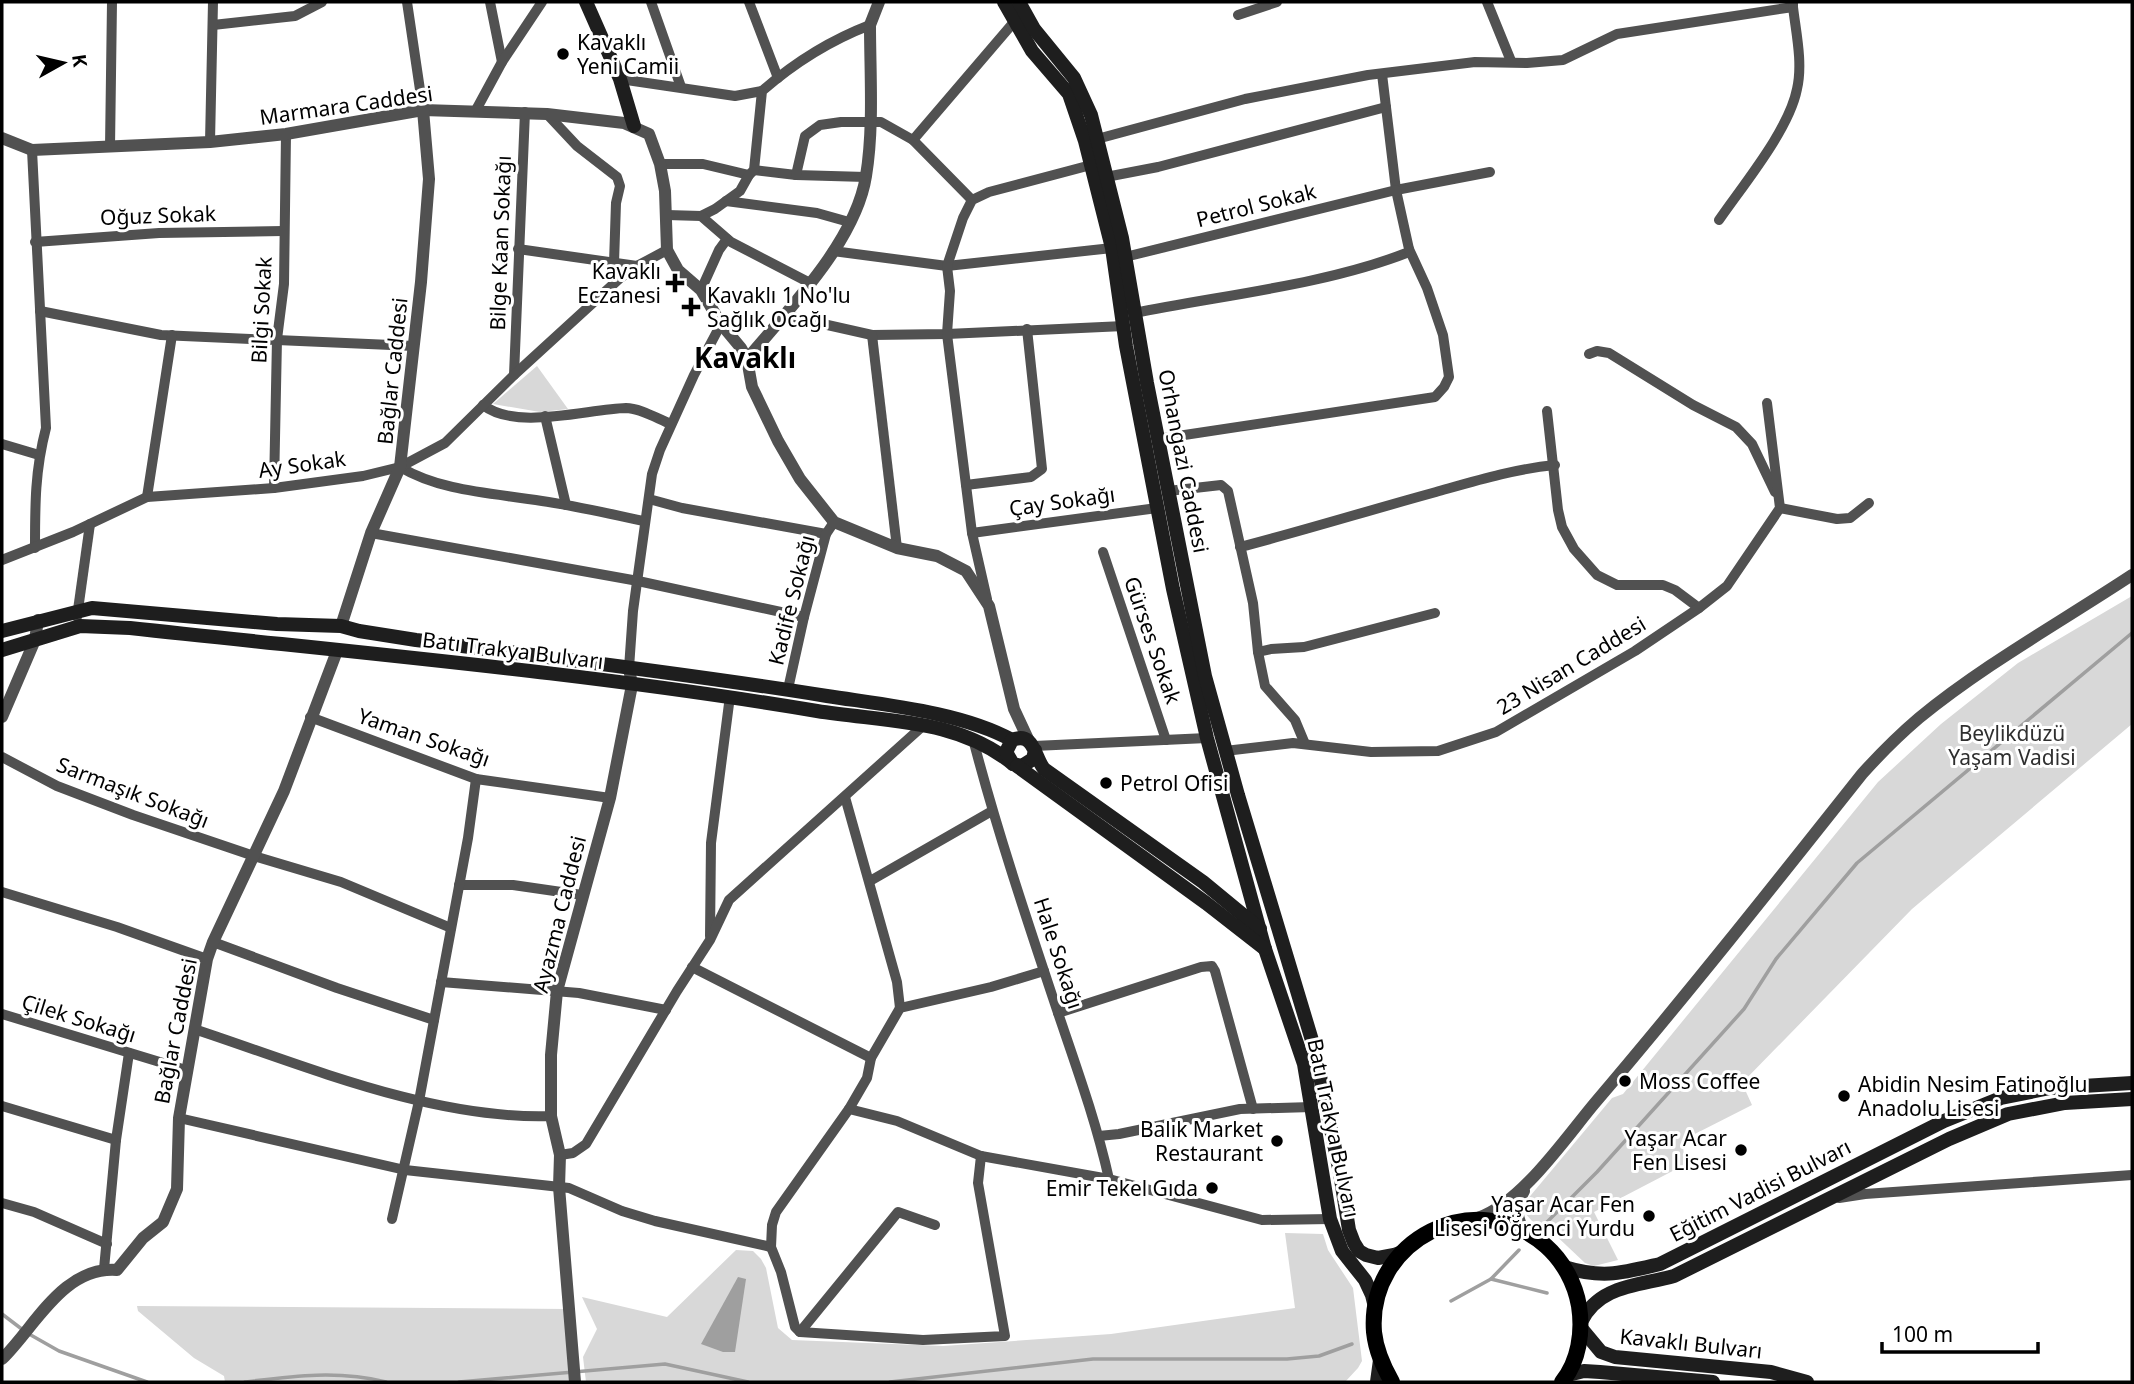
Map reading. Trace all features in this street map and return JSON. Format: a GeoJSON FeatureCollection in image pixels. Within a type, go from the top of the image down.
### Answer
{"type":"FeatureCollection","features":[{"type":"Feature","properties":{"kind":"main road"},"geometry":{"type":"LineString","coordinates":[[586,2],[620,79],[634,126]]}},
{"type":"Feature","properties":{"kind":"main road","name":"Orhangazi Caddesi"},"geometry":{"type":"LineString","coordinates":[[1004,2],[1032,51],[1069,94],[1091,165],[1112,248],[1157,508],[1184,640],[1207,738],[1259,929]]}},
{"type":"Feature","properties":{"kind":"main road","name":"Orhangazi Caddesi"},"geometry":{"type":"LineString","coordinates":[[1019,2],[1034,29],[1080,88],[1091,114],[1125,257],[1205,676],[1282,943]]}},
{"type":"Feature","properties":{"kind":"main road","name":"Batı Trakya Bulvarı"},"geometry":{"type":"LineString","coordinates":[[2,631],[92,608],[277,624],[341,626],[416,640],[788,689],[912,709],[993,730],[1025,743],[1044,769],[1093,802],[1217,894],[1259,929],[1282,943],[1314,1047],[1346,1215],[1354,1243],[1360,1251],[1373,1257],[1402,1252]]}},
{"type":"Feature","properties":{"kind":"main road"},"geometry":{"type":"LineString","coordinates":[[337,650],[327,644],[326,636],[330,629],[341,626]]}},
{"type":"Feature","properties":{"kind":"main road","name":"Batı Trakya Bulvarı"},"geometry":{"type":"LineString","coordinates":[[2,650],[75,628],[130,628],[565,675],[925,724],[973,738],[997,751],[1265,949]]}},
{"type":"Feature","properties":{"kind":"main road"},"geometry":{"type":"LineString","coordinates":[[1025,743],[1030,762],[1015,765],[1006,752],[1025,743]]}},
{"type":"Feature","properties":{"kind":"main road"},"geometry":{"type":"LineString","coordinates":[[1217,894],[1234,898],[1241,896],[1246,888],[1246,880]]}},
{"type":"Feature","properties":{"kind":"main road","name":"Batı Trakya Bulvarı"},"geometry":{"type":"LineString","coordinates":[[1259,929],[1304,1064],[1330,1219],[1342,1251],[1365,1280],[1375,1307]]}},
{"type":"Feature","properties":{"kind":"main road"},"geometry":{"type":"LineString","coordinates":[[1265,949],[1275,948],[1282,943]]}},
{"type":"Feature","properties":{"kind":"main road","name":"Eğitim Vadisi Bulvarı"},"geometry":{"type":"LineString","coordinates":[[1564,1267],[1599,1275],[1660,1264],[1944,1121],[2001,1098],[2050,1088],[2132,1083]]}},
{"type":"Feature","properties":{"kind":"main road","name":"Eğitim Vadisi Bulvarı"},"geometry":{"type":"LineString","coordinates":[[1581,1325],[1591,1304],[1600,1297],[1634,1285],[1674,1276],[1949,1139],[2008,1114],[2065,1102],[2132,1099]]}},
{"type":"Feature","properties":{"kind":"main road"},"geometry":{"type":"LineString","coordinates":[[1377,1382],[1380,1376],[1380,1360],[1374,1334],[1375,1307],[1380,1287],[1391,1266],[1419,1237],[1447,1224],[1474,1220],[1497,1222],[1524,1231],[1539,1240],[1564,1267],[1574,1287],[1581,1325],[1578,1346],[1564,1380]]}},
{"type":"Feature","properties":{"kind":"main road","name":"Kavaklı Bulvarı"},"geometry":{"type":"LineString","coordinates":[[1581,1325],[1601,1352],[1615,1357],[1771,1372],[1807,1382]]}},
{"type":"Feature","properties":{"kind":"main road"},"geometry":{"type":"LineString","coordinates":[[1380,1360],[1392,1382]]}},
{"type":"Feature","properties":{"kind":"main road","name":"Kavaklı Bulvarı"},"geometry":{"type":"LineString","coordinates":[[1564,1380],[1584,1371],[1713,1382]]}},
{"type":"Feature","properties":{"kind":"street"},"geometry":{"type":"LineString","coordinates":[[110,147],[112,2]]}},
{"type":"Feature","properties":{"kind":"street"},"geometry":{"type":"LineString","coordinates":[[210,142],[213,2]]}},
{"type":"Feature","properties":{"kind":"street"},"geometry":{"type":"LineString","coordinates":[[213,25],[295,16],[322,2]]}},
{"type":"Feature","properties":{"kind":"street"},"geometry":{"type":"LineString","coordinates":[[407,2],[423,110]]}},
{"type":"Feature","properties":{"kind":"street"},"geometry":{"type":"LineString","coordinates":[[490,2],[502,61]]}},
{"type":"Feature","properties":{"kind":"street"},"geometry":{"type":"LineString","coordinates":[[476,110],[502,61],[542,2]]}},
{"type":"Feature","properties":{"kind":"street"},"geometry":{"type":"LineString","coordinates":[[651,2],[681,87]]}},
{"type":"Feature","properties":{"kind":"street"},"geometry":{"type":"LineString","coordinates":[[749,2],[778,78]]}},
{"type":"Feature","properties":{"kind":"street"},"geometry":{"type":"LineString","coordinates":[[747,359],[810,283],[832,251],[849,222],[866,177],[870,25],[880,2]]}},
{"type":"Feature","properties":{"kind":"street"},"geometry":{"type":"LineString","coordinates":[[1238,15],[1277,2]]}},
{"type":"Feature","properties":{"kind":"street"},"geometry":{"type":"LineString","coordinates":[[1487,2],[1511,61]]}},
{"type":"Feature","properties":{"kind":"street"},"geometry":{"type":"LineString","coordinates":[[1097,139],[1245,99],[1382,74],[1475,62],[1527,63],[1563,60],[1617,34],[1793,4],[1798,89],[1787,116],[1719,220]]}},
{"type":"Feature","properties":{"kind":"street"},"geometry":{"type":"LineString","coordinates":[[914,140],[1014,22]]}},
{"type":"Feature","properties":{"kind":"street"},"geometry":{"type":"LineString","coordinates":[[620,79],[734,96],[762,91],[841,36],[870,25]]}},
{"type":"Feature","properties":{"kind":"street"},"geometry":{"type":"LineString","coordinates":[[1158,439],[1434,397],[1444,387],[1449,377],[1443,335],[1427,288],[1409,249],[1396,190],[1382,74]]}},
{"type":"Feature","properties":{"kind":"street"},"geometry":{"type":"LineString","coordinates":[[667,215],[701,216],[740,191],[752,173],[762,91]]}},
{"type":"Feature","properties":{"kind":"street"},"geometry":{"type":"LineString","coordinates":[[1106,177],[1158,167],[1386,107]]}},
{"type":"Feature","properties":{"kind":"street","name":"Marmara Caddesi"},"geometry":{"type":"LineString","coordinates":[[2,138],[32,150],[210,142],[286,134],[423,110],[525,112],[634,126]]}},
{"type":"Feature","properties":{"kind":"street","name":"Bağlar Caddesi"},"geometry":{"type":"LineString","coordinates":[[341,626],[371,533],[400,467],[429,179],[423,110]]}},
{"type":"Feature","properties":{"kind":"street","name":"Bilge Kaan Sokağı"},"geometry":{"type":"LineString","coordinates":[[514,375],[525,112]]}},
{"type":"Feature","properties":{"kind":"street"},"geometry":{"type":"LineString","coordinates":[[547,114],[577,146],[617,177],[621,186],[616,202],[614,263]]}},
{"type":"Feature","properties":{"kind":"street"},"geometry":{"type":"LineString","coordinates":[[796,175],[805,136],[820,125],[881,122],[914,140],[971,200]]}},
{"type":"Feature","properties":{"kind":"street"},"geometry":{"type":"LineString","coordinates":[[634,126],[649,134],[660,164],[667,215],[667,250],[678,270],[701,290],[721,324],[747,359],[752,387],[778,442],[800,479],[834,522],[897,548],[937,555],[966,571],[989,606]]}},
{"type":"Feature","properties":{"kind":"street","name":"Bilgi Sokak"},"geometry":{"type":"LineString","coordinates":[[274,488],[277,339],[284,284],[286,134]]}},
{"type":"Feature","properties":{"kind":"street"},"geometry":{"type":"LineString","coordinates":[[32,150],[46,428],[34,491],[35,548]]}},
{"type":"Feature","properties":{"kind":"street"},"geometry":{"type":"LineString","coordinates":[[660,164],[703,164],[752,173],[866,177]]}},
{"type":"Feature","properties":{"kind":"street"},"geometry":{"type":"LineString","coordinates":[[1091,165],[989,192],[971,200],[947,266],[950,291],[947,334],[972,533],[1014,709],[1025,743],[1207,738]]}},
{"type":"Feature","properties":{"kind":"street","name":"Petrol Sokak"},"geometry":{"type":"LineString","coordinates":[[1125,257],[1396,190],[1490,172]]}},
{"type":"Feature","properties":{"kind":"street"},"geometry":{"type":"LineString","coordinates":[[726,201],[817,213],[849,222]]}},
{"type":"Feature","properties":{"kind":"street"},"geometry":{"type":"LineString","coordinates":[[701,216],[727,239],[810,283]]}},
{"type":"Feature","properties":{"kind":"street","name":"Oğuz Sokak"},"geometry":{"type":"LineString","coordinates":[[35,242],[159,233],[283,231]]}},
{"type":"Feature","properties":{"kind":"street"},"geometry":{"type":"LineString","coordinates":[[701,290],[719,250],[727,239]]}},
{"type":"Feature","properties":{"kind":"street"},"geometry":{"type":"LineString","coordinates":[[832,251],[947,266],[1112,248]]}},
{"type":"Feature","properties":{"kind":"street"},"geometry":{"type":"LineString","coordinates":[[518,249],[637,266]]}},
{"type":"Feature","properties":{"kind":"street"},"geometry":{"type":"LineString","coordinates":[[1134,313],[1307,281],[1388,260],[1409,252],[1409,249]]}},
{"type":"Feature","properties":{"kind":"street","name":"Ay Sokak"},"geometry":{"type":"LineString","coordinates":[[2,560],[35,548],[147,497],[274,488],[363,476],[400,467],[445,443],[514,375],[619,279],[667,250]]}},
{"type":"Feature","properties":{"kind":"street"},"geometry":{"type":"LineString","coordinates":[[40,311],[172,335],[414,346]]}},
{"type":"Feature","properties":{"kind":"street"},"geometry":{"type":"LineString","coordinates":[[783,315],[872,335],[1124,326]]}},
{"type":"Feature","properties":{"kind":"street"},"geometry":{"type":"LineString","coordinates":[[629,668],[644,521],[652,474],[671,424],[721,324]]}},
{"type":"Feature","properties":{"kind":"street"},"geometry":{"type":"LineString","coordinates":[[966,485],[1031,477],[1042,469],[1027,329]]}},
{"type":"Feature","properties":{"kind":"street"},"geometry":{"type":"LineString","coordinates":[[147,497],[172,335]]}},
{"type":"Feature","properties":{"kind":"street"},"geometry":{"type":"LineString","coordinates":[[872,335],[897,548]]}},
{"type":"Feature","properties":{"kind":"street"},"geometry":{"type":"LineString","coordinates":[[1589,354],[1597,351],[1609,353],[1693,405],[1736,427],[1752,444],[1779,504]]}},
{"type":"Feature","properties":{"kind":"street"},"geometry":{"type":"LineString","coordinates":[[1767,403],[1779,504]]}},
{"type":"Feature","properties":{"kind":"street"},"geometry":{"type":"LineString","coordinates":[[483,405],[509,416],[545,416],[629,407],[671,424]]}},
{"type":"Feature","properties":{"kind":"street"},"geometry":{"type":"LineString","coordinates":[[1547,411],[1562,527],[1574,549],[1597,575],[1617,585],[1663,585],[1675,590],[1699,608]]}},
{"type":"Feature","properties":{"kind":"street"},"geometry":{"type":"LineString","coordinates":[[545,416],[566,505]]}},
{"type":"Feature","properties":{"kind":"street"},"geometry":{"type":"LineString","coordinates":[[2,444],[39,455]]}},
{"type":"Feature","properties":{"kind":"street"},"geometry":{"type":"LineString","coordinates":[[1240,547],[1525,468],[1555,465]]}},
{"type":"Feature","properties":{"kind":"street"},"geometry":{"type":"LineString","coordinates":[[400,467],[436,484],[644,521]]}},
{"type":"Feature","properties":{"kind":"street"},"geometry":{"type":"LineString","coordinates":[[1168,491],[1221,485],[1228,491],[1253,604],[1265,686],[1294,720],[1305,744]]}},
{"type":"Feature","properties":{"kind":"street"},"geometry":{"type":"LineString","coordinates":[[649,499],[682,508],[826,534]]}},
{"type":"Feature","properties":{"kind":"street"},"geometry":{"type":"LineString","coordinates":[[1779,504],[1837,519],[1850,518],[1869,503]]}},
{"type":"Feature","properties":{"kind":"street","name":"23 Nisan Caddesi"},"geometry":{"type":"LineString","coordinates":[[1225,751],[1293,743],[1371,752],[1438,751],[1496,732],[1635,651],[1727,586],[1779,504]]}},
{"type":"Feature","properties":{"kind":"street","name":"Çay Sokağı"},"geometry":{"type":"LineString","coordinates":[[972,533],[1157,508]]}},
{"type":"Feature","properties":{"kind":"street","name":"Kadife Sokağı"},"geometry":{"type":"LineString","coordinates":[[788,689],[826,534],[834,522]]}},
{"type":"Feature","properties":{"kind":"street"},"geometry":{"type":"LineString","coordinates":[[75,628],[90,524]]}},
{"type":"Feature","properties":{"kind":"street"},"geometry":{"type":"LineString","coordinates":[[371,533],[638,582],[804,617]]}},
{"type":"Feature","properties":{"kind":"street","name":"Gürses Sokak"},"geometry":{"type":"LineString","coordinates":[[1103,552],[1166,740]]}},
{"type":"Feature","properties":{"kind":"street"},"geometry":{"type":"LineString","coordinates":[[1474,1220],[1503,1206],[1541,1168],[1861,774],[1884,751],[1918,718],[1951,694],[2132,575]]}},
{"type":"Feature","properties":{"kind":"street"},"geometry":{"type":"LineString","coordinates":[[1258,652],[1304,647],[1435,613]]}},
{"type":"Feature","properties":{"kind":"street"},"geometry":{"type":"LineString","coordinates":[[2,717],[35,640],[38,620]]}},
{"type":"Feature","properties":{"kind":"street","name":"Bağlar Caddesi"},"geometry":{"type":"LineString","coordinates":[[2,1359],[43,1311],[75,1280],[104,1269],[117,1270],[143,1238],[163,1222],[177,1189],[179,1118],[207,959],[284,791],[337,650]]}},
{"type":"Feature","properties":{"kind":"street","name":"Ayazma Caddesi"},"geometry":{"type":"LineString","coordinates":[[575,1382],[559,1187],[560,1155],[551,1116],[551,1055],[557,991],[610,798],[632,685],[629,668]]}},
{"type":"Feature","properties":{"kind":"street"},"geometry":{"type":"LineString","coordinates":[[710,940],[711,843],[730,696]]}},
{"type":"Feature","properties":{"kind":"street","name":"Yaman Sokağı"},"geometry":{"type":"LineString","coordinates":[[310,717],[476,779],[610,798]]}},
{"type":"Feature","properties":{"kind":"street"},"geometry":{"type":"LineString","coordinates":[[560,1155],[573,1153],[586,1144],[710,940],[729,900],[925,724]]}},
{"type":"Feature","properties":{"kind":"street","name":"Hale Sokağı"},"geometry":{"type":"LineString","coordinates":[[973,738],[992,811],[1076,1060],[1109,1179]]}},
{"type":"Feature","properties":{"kind":"street","name":"Sarmaşık Sokağı"},"geometry":{"type":"LineString","coordinates":[[2,757],[57,786],[133,815],[254,856],[341,881],[451,928]]}},
{"type":"Feature","properties":{"kind":"street"},"geometry":{"type":"LineString","coordinates":[[392,1219],[419,1101],[476,779]]}},
{"type":"Feature","properties":{"kind":"street"},"geometry":{"type":"LineString","coordinates":[[845,797],[897,982],[900,1008],[871,1058],[867,1078],[849,1109],[776,1212],[772,1225],[771,1247],[781,1272],[795,1327],[800,1332],[923,1340],[1005,1336],[978,1183],[981,1156]]}},
{"type":"Feature","properties":{"kind":"street"},"geometry":{"type":"LineString","coordinates":[[870,881],[992,811]]}},
{"type":"Feature","properties":{"kind":"street"},"geometry":{"type":"LineString","coordinates":[[459,885],[513,885],[582,895]]}},
{"type":"Feature","properties":{"kind":"street"},"geometry":{"type":"LineString","coordinates":[[2,892],[117,927],[207,959]]}},
{"type":"Feature","properties":{"kind":"street"},"geometry":{"type":"LineString","coordinates":[[213,942],[337,988],[434,1020]]}},
{"type":"Feature","properties":{"kind":"street"},"geometry":{"type":"LineString","coordinates":[[1058,1013],[1201,967],[1212,966],[1253,1109]]}},
{"type":"Feature","properties":{"kind":"street"},"geometry":{"type":"LineString","coordinates":[[692,967],[871,1058]]}},
{"type":"Feature","properties":{"kind":"street"},"geometry":{"type":"LineString","coordinates":[[900,1008],[991,987],[1044,971]]}},
{"type":"Feature","properties":{"kind":"street"},"geometry":{"type":"LineString","coordinates":[[441,982],[557,991],[666,1010]]}},
{"type":"Feature","properties":{"kind":"street","name":"Çilek Sokağı"},"geometry":{"type":"LineString","coordinates":[[2,1014],[186,1070]]}},
{"type":"Feature","properties":{"kind":"street"},"geometry":{"type":"LineString","coordinates":[[194,1029],[419,1101],[517,1117],[551,1116]]}},
{"type":"Feature","properties":{"kind":"street"},"geometry":{"type":"LineString","coordinates":[[104,1269],[116,1140],[129,1053]]}},
{"type":"Feature","properties":{"kind":"street"},"geometry":{"type":"LineString","coordinates":[[2,1106],[116,1140]]}},
{"type":"Feature","properties":{"kind":"street"},"geometry":{"type":"LineString","coordinates":[[1098,1136],[1240,1109],[1312,1107]]}},
{"type":"Feature","properties":{"kind":"street"},"geometry":{"type":"LineString","coordinates":[[849,1109],[897,1121],[981,1156],[1109,1179],[1262,1220],[1330,1219]]}},
{"type":"Feature","properties":{"kind":"street"},"geometry":{"type":"LineString","coordinates":[[179,1118],[405,1170],[569,1188],[655,1222],[771,1247]]}},
{"type":"Feature","properties":{"kind":"street"},"geometry":{"type":"LineString","coordinates":[[1524,1231],[1518,1222],[1517,1204],[1541,1168]]}},
{"type":"Feature","properties":{"kind":"street"},"geometry":{"type":"LineString","coordinates":[[1832,1199],[1865,1194],[2132,1175]]}},
{"type":"Feature","properties":{"kind":"street"},"geometry":{"type":"LineString","coordinates":[[2,1203],[34,1212],[107,1244]]}},
{"type":"Feature","properties":{"kind":"street"},"geometry":{"type":"LineString","coordinates":[[800,1332],[898,1212],[935,1225]]}},
{"type":"Feature","properties":{"kind":"green space"},"geometry":{"type":"Polygon","coordinates":[[[537,366],[568,409],[540,412],[493,404],[537,366]]]}},
{"type":"Feature","properties":{"kind":"green space","name":"Beylikdüzü Yaşam Vadisi"},"geometry":{"type":"Polygon","coordinates":[[[2132,596],[2132,724],[1912,909],[1742,1083],[1752,1105],[1687,1138],[1683,1150],[1688,1163],[1594,1212],[1618,1260],[1594,1266],[1585,1263],[1549,1229],[1532,1221],[1524,1212],[1526,1201],[1612,1098],[1623,1094],[1878,782],[1941,724],[2018,663],[2132,596]]]}},
{"type":"Feature","properties":{"kind":"green space"},"geometry":{"type":"Polygon","coordinates":[[[1285,1233],[1323,1234],[1328,1250],[1353,1288],[1362,1361],[1345,1382],[586,1382],[583,1357],[597,1329],[582,1297],[667,1317],[736,1250],[753,1251],[761,1259],[766,1268],[778,1328],[792,1340],[943,1346],[1111,1334],[1295,1308],[1285,1233]]]}},
{"type":"Feature","properties":{"kind":"green space"},"geometry":{"type":"Polygon","coordinates":[[[137,1306],[567,1309],[571,1382],[225,1382],[224,1376],[194,1358],[138,1311],[137,1306]]]}},
{"type":"Feature","properties":{"kind":"shaded area"},"geometry":{"type":"Polygon","coordinates":[[[738,1277],[746,1279],[735,1352],[723,1352],[701,1344],[738,1277]]]}},
{"type":"Feature","properties":{"kind":"waterway"},"geometry":{"type":"LineString","coordinates":[[1544,1225],[1597,1172],[1744,1009],[1776,959],[1857,863],[2132,633]]}},
{"type":"Feature","properties":{"kind":"waterway"},"geometry":{"type":"LineString","coordinates":[[1451,1301],[1491,1279],[1519,1250]]}},
{"type":"Feature","properties":{"kind":"waterway"},"geometry":{"type":"LineString","coordinates":[[1491,1279],[1547,1293]]}},
{"type":"Feature","properties":{"kind":"waterway"},"geometry":{"type":"LineString","coordinates":[[2,1314],[23,1330]]}},
{"type":"Feature","properties":{"kind":"waterway"},"geometry":{"type":"LineString","coordinates":[[29,1334],[59,1351],[147,1382]]}},
{"type":"Feature","properties":{"kind":"waterway"},"geometry":{"type":"LineString","coordinates":[[890,1382],[1093,1359],[1287,1359],[1319,1356],[1352,1344]]}},
{"type":"Feature","properties":{"kind":"waterway"},"geometry":{"type":"LineString","coordinates":[[459,1382],[665,1364],[748,1382]]}},
{"type":"Feature","properties":{"kind":"waterway"},"geometry":{"type":"LineString","coordinates":[[245,1382],[333,1375],[386,1382]]}},
{"type":"Feature","properties":{"kind":"place","name":"Kavaklı Yeni Camii"},"geometry":{"type":"Point","coordinates":[563,54]}},
{"type":"Feature","properties":{"kind":"place","name":"Kavaklı Eczanesi"},"geometry":{"type":"Point","coordinates":[675,283]}},
{"type":"Feature","properties":{"kind":"place","name":"Kavaklı 1 No'lu Sağlık Ocağı"},"geometry":{"type":"Point","coordinates":[691,307]}},
{"type":"Feature","properties":{"kind":"place","name":"Petrol Ofisi"},"geometry":{"type":"Point","coordinates":[1106,783]}},
{"type":"Feature","properties":{"kind":"place","name":"Moss Coffee"},"geometry":{"type":"Point","coordinates":[1625,1081]}},
{"type":"Feature","properties":{"kind":"place","name":"Abidin Nesim Fatinoğlu Anadolu Lisesi"},"geometry":{"type":"Point","coordinates":[1844,1096]}},
{"type":"Feature","properties":{"kind":"place","name":"Balık Market Restaurant"},"geometry":{"type":"Point","coordinates":[1277,1141]}},
{"type":"Feature","properties":{"kind":"place","name":"Yaşar Acar Fen Lisesi"},"geometry":{"type":"Point","coordinates":[1741,1150]}},
{"type":"Feature","properties":{"kind":"place","name":"Emir Tekel Gıda"},"geometry":{"type":"Point","coordinates":[1212,1188]}},
{"type":"Feature","properties":{"kind":"place","name":"Yaşar Acar Fen Lisesi Öğrenci Yurdu"},"geometry":{"type":"Point","coordinates":[1649,1216]}},
{"type":"Feature","properties":{"kind":"district","name":"Kavaklı"},"geometry":{"type":"Point","coordinates":[745,357]}}]}
